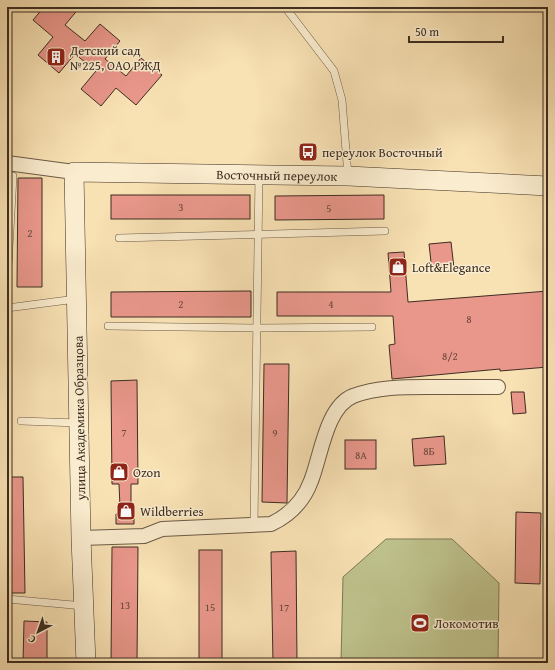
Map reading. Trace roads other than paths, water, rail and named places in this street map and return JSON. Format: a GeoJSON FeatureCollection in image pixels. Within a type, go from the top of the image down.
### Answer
{"type":"FeatureCollection","features":[{"type":"Feature","properties":{"kind":"street","name":"Восточный переулок"},"geometry":{"type":"LineString","coordinates":[[7,163],[74,172],[348,176],[548,186]]}},
{"type":"Feature","properties":{"kind":"street","name":"улица Академика Образцова"},"geometry":{"type":"LineString","coordinates":[[74,172],[81,538],[86,663]]}},
{"type":"Feature","properties":{"kind":"street"},"geometry":{"type":"LineString","coordinates":[[81,538],[144,536],[162,529],[271,524],[282,519],[292,511],[301,500],[311,482],[328,426],[341,406],[352,396],[383,388],[498,387]]}},
{"type":"Feature","properties":{"kind":"lane"},"geometry":{"type":"LineString","coordinates":[[285,7],[334,71],[342,100],[348,176]]}},
{"type":"Feature","properties":{"kind":"lane"},"geometry":{"type":"LineString","coordinates":[[254,525],[259,175]]}},
{"type":"Feature","properties":{"kind":"lane"},"geometry":{"type":"LineString","coordinates":[[7,284],[13,176]]}},
{"type":"Feature","properties":{"kind":"lane"},"geometry":{"type":"LineString","coordinates":[[119,238],[385,231]]}},
{"type":"Feature","properties":{"kind":"lane"},"geometry":{"type":"LineString","coordinates":[[7,308],[77,299]]}},
{"type":"Feature","properties":{"kind":"lane"},"geometry":{"type":"LineString","coordinates":[[108,326],[257,328],[372,327]]}},
{"type":"Feature","properties":{"kind":"lane"},"geometry":{"type":"LineString","coordinates":[[21,421],[79,423]]}},
{"type":"Feature","properties":{"kind":"lane"},"geometry":{"type":"LineString","coordinates":[[7,599],[84,606]]}},
{"type":"Feature","properties":{"kind":"place","name":"Детский сад №225, ОАО РЖД"},"geometry":{"type":"Point","coordinates":[56,57]}},
{"type":"Feature","properties":{"kind":"place","name":"переулок Восточный"},"geometry":{"type":"Point","coordinates":[308,152]}},
{"type":"Feature","properties":{"kind":"place","name":"Loft&Elegance"},"geometry":{"type":"Point","coordinates":[398,267]}},
{"type":"Feature","properties":{"kind":"place","name":"Ozon"},"geometry":{"type":"Point","coordinates":[119,472]}},
{"type":"Feature","properties":{"kind":"place","name":"Wildberries"},"geometry":{"type":"Point","coordinates":[126,511]}},
{"type":"Feature","properties":{"kind":"place","name":"Локомотив"},"geometry":{"type":"Point","coordinates":[420,623]}}]}
